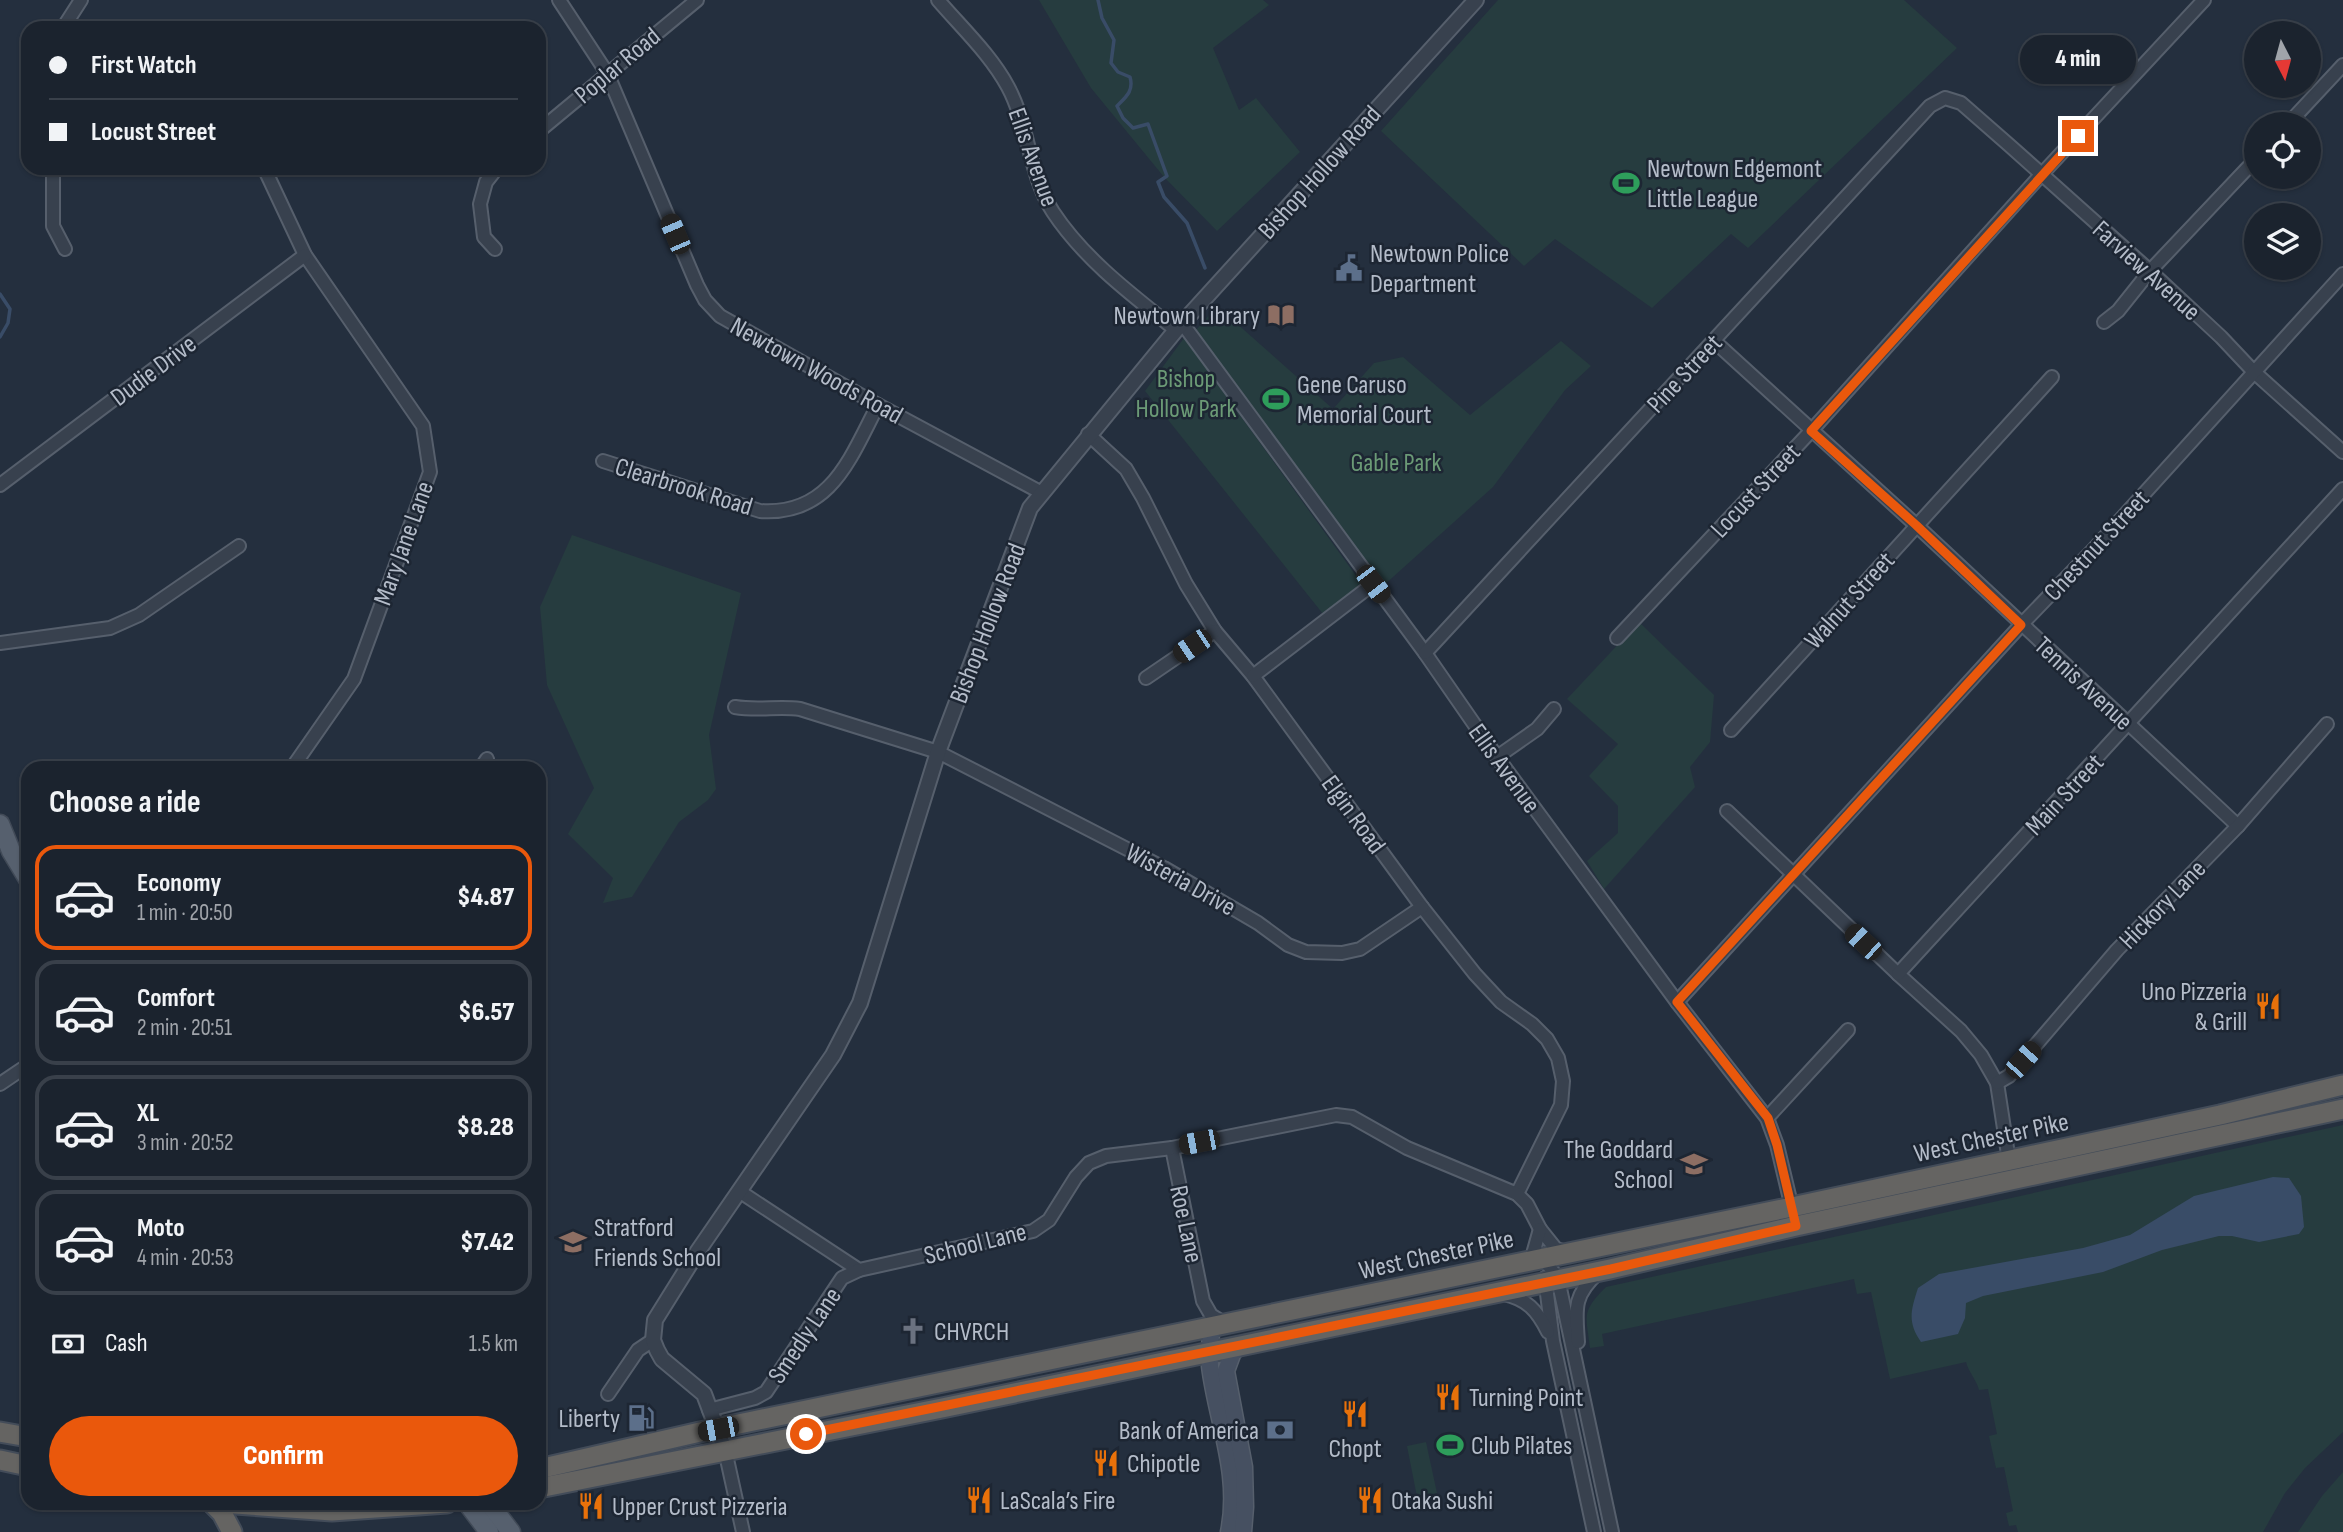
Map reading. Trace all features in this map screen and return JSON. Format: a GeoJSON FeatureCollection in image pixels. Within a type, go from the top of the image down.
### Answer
{"type":"FeatureCollection","features":[{"type":"Feature","properties":{"kind":"highway","name":"West Chester Pike"},"geometry":{"type":"LineString","coordinates":[[546,1487],[1611,1269],[1794,1217],[2009,1161],[2343,1085]]}},
{"type":"Feature","properties":{"kind":"highway","name":"West Chester Pike"},"geometry":{"type":"LineString","coordinates":[[546,1467],[718,1429],[1570,1252],[1794,1217],[2343,1109]]}},
{"type":"Feature","properties":{"kind":"highway"},"geometry":{"type":"LineString","coordinates":[[0,1432],[21,1436]]}},
{"type":"Feature","properties":{"kind":"highway"},"geometry":{"type":"LineString","coordinates":[[0,1460],[21,1464]]}},
{"type":"Feature","properties":{"kind":"highway"},"geometry":{"type":"LineString","coordinates":[[219,1510],[233,1532]]}},
{"type":"Feature","properties":{"kind":"highway"},"geometry":{"type":"LineString","coordinates":[[318,1510],[357,1510]]}},
{"type":"Feature","properties":{"kind":"main road"},"geometry":{"type":"LineString","coordinates":[[0,824],[21,867]]}},
{"type":"Feature","properties":{"kind":"main road"},"geometry":{"type":"LineString","coordinates":[[1220,1326],[1210,1352],[1210,1365],[1231,1468],[1232,1506],[1229,1532]]}},
{"type":"Feature","properties":{"kind":"main road"},"geometry":{"type":"LineString","coordinates":[[1242,1345],[1233,1352],[1226,1371],[1244,1466],[1243,1532]]}},
{"type":"Feature","properties":{"kind":"main road"},"geometry":{"type":"LineString","coordinates":[[472,1510],[489,1532]]}},
{"type":"Feature","properties":{"kind":"main road"},"geometry":{"type":"LineString","coordinates":[[494,1510],[511,1532]]}},
{"type":"Feature","properties":{"kind":"street"},"geometry":{"type":"LineString","coordinates":[[68,21],[81,0]]}},
{"type":"Feature","properties":{"kind":"street","name":"Newtown Woods Road"},"geometry":{"type":"LineString","coordinates":[[559,0],[607,73],[705,300],[720,316],[1042,493]]}},
{"type":"Feature","properties":{"kind":"street","name":"Poplar Road"},"geometry":{"type":"LineString","coordinates":[[546,125],[696,0]]}},
{"type":"Feature","properties":{"kind":"street","name":"Ellis Avenue"},"geometry":{"type":"LineString","coordinates":[[938,0],[992,63],[1008,87],[1042,191],[1067,232],[1120,285],[1179,326],[1425,653],[1497,757],[1677,1002],[1768,1118],[1794,1217]]}},
{"type":"Feature","properties":{"kind":"street","name":"Bishop Hollow Road"},"geometry":{"type":"LineString","coordinates":[[653,1340],[655,1320],[666,1299],[833,1055],[851,1024],[866,986],[938,752],[1030,508],[1179,326],[1476,0]]}},
{"type":"Feature","properties":{"kind":"street","name":"Locust Street"},"geometry":{"type":"LineString","coordinates":[[1617,638],[1811,431],[2041,175],[2204,0]]}},
{"type":"Feature","properties":{"kind":"street"},"geometry":{"type":"LineString","coordinates":[[2299,112],[2343,65]]}},
{"type":"Feature","properties":{"kind":"street","name":"Farview Avenue"},"geometry":{"type":"LineString","coordinates":[[1945,98],[1961,103],[2150,271],[2221,337],[2254,372],[2343,452]]}},
{"type":"Feature","properties":{"kind":"street","name":"Pine Street"},"geometry":{"type":"LineString","coordinates":[[1425,653],[1930,106],[1945,98]]}},
{"type":"Feature","properties":{"kind":"street"},"geometry":{"type":"LineString","coordinates":[[2104,322],[2118,311],[2150,271],[2244,172]]}},
{"type":"Feature","properties":{"kind":"street"},"geometry":{"type":"LineString","coordinates":[[54,175],[53,226],[65,249]]}},
{"type":"Feature","properties":{"kind":"street","name":"Mary Jane Lane"},"geometry":{"type":"LineString","coordinates":[[267,175],[305,255],[423,426],[429,472],[354,679],[297,761]]}},
{"type":"Feature","properties":{"kind":"street"},"geometry":{"type":"LineString","coordinates":[[492,175],[486,182],[480,204],[484,236],[495,249]]}},
{"type":"Feature","properties":{"kind":"street","name":"Dudie Drive"},"geometry":{"type":"LineString","coordinates":[[0,485],[305,255]]}},
{"type":"Feature","properties":{"kind":"street","name":"Chestnut Street"},"geometry":{"type":"LineString","coordinates":[[1677,1002],[2343,274]]}},
{"type":"Feature","properties":{"kind":"street","name":"Tennis Avenue"},"geometry":{"type":"LineString","coordinates":[[1714,341],[1916,525],[2238,826]]}},
{"type":"Feature","properties":{"kind":"street","name":"Walnut Street"},"geometry":{"type":"LineString","coordinates":[[1731,730],[2052,377]]}},
{"type":"Feature","properties":{"kind":"street","name":"Clearbrook Road"},"geometry":{"type":"LineString","coordinates":[[603,461],[760,511],[779,513],[814,500],[829,489],[842,473],[878,405]]}},
{"type":"Feature","properties":{"kind":"street","name":"Elgin Road"},"geometry":{"type":"LineString","coordinates":[[1088,434],[1126,468],[1186,584],[1215,631],[1253,676],[1422,906],[1475,974],[1501,1002],[1532,1024],[1547,1039],[1558,1058],[1563,1081],[1561,1105],[1517,1194]]}},
{"type":"Feature","properties":{"kind":"street","name":"Main Street"},"geometry":{"type":"LineString","coordinates":[[1898,974],[2343,489]]}},
{"type":"Feature","properties":{"kind":"street"},"geometry":{"type":"LineString","coordinates":[[0,643],[110,628],[139,615],[239,546]]}},
{"type":"Feature","properties":{"kind":"street"},"geometry":{"type":"LineString","coordinates":[[1253,676],[1373,584]]}},
{"type":"Feature","properties":{"kind":"street"},"geometry":{"type":"LineString","coordinates":[[1146,678],[1215,631]]}},
{"type":"Feature","properties":{"kind":"street","name":"Wisteria Drive"},"geometry":{"type":"LineString","coordinates":[[735,707],[756,711],[780,706],[800,709],[938,752],[1164,868],[1258,923],[1288,945],[1306,953],[1342,953],[1360,948],[1422,906]]}},
{"type":"Feature","properties":{"kind":"street"},"geometry":{"type":"LineString","coordinates":[[1497,757],[1537,729],[1554,709]]}},
{"type":"Feature","properties":{"kind":"street","name":"Hickory Lane"},"geometry":{"type":"LineString","coordinates":[[1997,1083],[2009,1076],[2117,950],[2238,826],[2327,724]]}},
{"type":"Feature","properties":{"kind":"street"},"geometry":{"type":"LineString","coordinates":[[1727,811],[1961,1031],[1981,1055],[1997,1083],[2009,1161]]}},
{"type":"Feature","properties":{"kind":"street"},"geometry":{"type":"LineString","coordinates":[[1768,1118],[1848,1030]]}},
{"type":"Feature","properties":{"kind":"street"},"geometry":{"type":"LineString","coordinates":[[0,1084],[21,1070]]}},
{"type":"Feature","properties":{"kind":"street","name":"School Lane"},"geometry":{"type":"LineString","coordinates":[[859,1270],[1033,1231],[1049,1220],[1076,1177],[1089,1163],[1106,1156],[1172,1148],[1336,1115],[1353,1117],[1407,1148],[1517,1194]]}},
{"type":"Feature","properties":{"kind":"street","name":"Roe Lane"},"geometry":{"type":"LineString","coordinates":[[1172,1148],[1203,1301]]}},
{"type":"Feature","properties":{"kind":"street"},"geometry":{"type":"LineString","coordinates":[[739,1191],[859,1270]]}},
{"type":"Feature","properties":{"kind":"street"},"geometry":{"type":"LineString","coordinates":[[1517,1194],[1534,1214],[1540,1229],[1556,1249],[1570,1252]]}},
{"type":"Feature","properties":{"kind":"street"},"geometry":{"type":"LineString","coordinates":[[1540,1229],[1536,1260],[1552,1280],[1580,1384],[1612,1532]]}},
{"type":"Feature","properties":{"kind":"street"},"geometry":{"type":"LineString","coordinates":[[1580,1384],[1577,1301],[1592,1278],[1611,1269]]}},
{"type":"Feature","properties":{"kind":"street","name":"Smedly Lane"},"geometry":{"type":"LineString","coordinates":[[709,1410],[755,1398],[766,1392],[842,1278],[859,1270]]}},
{"type":"Feature","properties":{"kind":"street"},"geometry":{"type":"LineString","coordinates":[[1552,1280],[1553,1341],[1594,1532]]}},
{"type":"Feature","properties":{"kind":"street"},"geometry":{"type":"LineString","coordinates":[[1480,1296],[1501,1294],[1525,1301],[1536,1311],[1553,1341]]}},
{"type":"Feature","properties":{"kind":"street"},"geometry":{"type":"LineString","coordinates":[[1203,1301],[1220,1326]]}},
{"type":"Feature","properties":{"kind":"street"},"geometry":{"type":"LineString","coordinates":[[1188,1332],[1200,1317],[1203,1301]]}},
{"type":"Feature","properties":{"kind":"street"},"geometry":{"type":"LineString","coordinates":[[608,1394],[638,1350],[653,1340],[662,1359],[704,1394],[725,1450],[743,1532]]}},
{"type":"Feature","properties":{"kind":"street"},"geometry":{"type":"LineString","coordinates":[[233,1510],[233,1532]]}},
{"type":"Feature","properties":{"kind":"green space"},"geometry":{"type":"Polygon","coordinates":[[[1039,0],[1263,0],[1269,5],[1213,48],[1239,110],[1256,98],[1300,152],[1217,231],[1164,177],[1091,88],[1039,0]]]}},
{"type":"Feature","properties":{"kind":"green space","name":"Newtown Edgemont Little League"},"geometry":{"type":"Polygon","coordinates":[[[1498,0],[1904,0],[1957,48],[1748,248],[1731,234],[1652,308],[1555,239],[1524,266],[1381,131],[1498,0]]]}},
{"type":"Feature","properties":{"kind":"green space","name":"Gable Park"},"geometry":{"type":"Polygon","coordinates":[[[1217,306],[1333,409],[1374,363],[1403,357],[1470,415],[1561,341],[1591,366],[1565,390],[1493,487],[1383,586],[1196,330],[1217,306]]]}},
{"type":"Feature","properties":{"kind":"green space","name":"Bishop Hollow Park"},"geometry":{"type":"Polygon","coordinates":[[[1184,338],[1362,584],[1323,614],[1145,391],[1184,338]]]}},
{"type":"Feature","properties":{"kind":"green space"},"geometry":{"type":"Polygon","coordinates":[[[572,535],[741,593],[709,735],[716,789],[708,800],[679,822],[632,897],[603,903],[613,878],[568,834],[594,788],[547,685],[540,607],[572,535]]]}},
{"type":"Feature","properties":{"kind":"green space"},"geometry":{"type":"Polygon","coordinates":[[[1639,622],[1714,695],[1710,742],[1690,767],[1695,787],[1604,889],[1587,861],[1618,833],[1618,806],[1589,776],[1618,744],[1567,699],[1639,622]]]}},
{"type":"Feature","properties":{"kind":"green space"},"geometry":{"type":"Polygon","coordinates":[[[2343,1125],[2343,1432],[2305,1468],[2285,1493],[2263,1532],[2018,1532],[2016,1525],[2009,1526],[2006,1513],[2013,1511],[2004,1467],[1996,1468],[1989,1436],[1997,1434],[1988,1389],[1979,1390],[1966,1362],[1890,1379],[1871,1292],[1857,1294],[1854,1279],[1602,1334],[1604,1346],[1590,1348],[1587,1314],[1592,1302],[1606,1287],[2343,1125]]]}},
{"type":"Feature","properties":{"kind":"green space"},"geometry":{"type":"Polygon","coordinates":[[[1426,1442],[1437,1493],[1417,1497],[1407,1446],[1426,1442]]]}},
{"type":"Feature","properties":{"kind":"green space"},"geometry":{"type":"Polygon","coordinates":[[[2343,1472],[2343,1532],[2298,1532],[2322,1496],[2343,1472]]]}},
{"type":"Feature","properties":{"kind":"water"},"geometry":{"type":"Polygon","coordinates":[[[2273,1177],[2289,1178],[2301,1196],[2304,1227],[2299,1234],[2259,1242],[2219,1236],[2162,1250],[2103,1272],[1983,1296],[1966,1303],[1965,1318],[1958,1334],[1921,1342],[1917,1335],[1912,1322],[1912,1309],[1918,1288],[1939,1274],[2083,1248],[2130,1235],[2194,1196],[2273,1177]]]}},
{"type":"Feature","properties":{"kind":"waterway"},"geometry":{"type":"LineString","coordinates":[[1098,0],[1102,18],[1114,40],[1111,63],[1118,72],[1130,77],[1131,82],[1128,93],[1117,106],[1123,118],[1133,128],[1148,124],[1167,176],[1158,182],[1164,197],[1187,223],[1205,268]]}},
{"type":"Feature","properties":{"kind":"waterway"},"geometry":{"type":"LineString","coordinates":[[0,294],[10,309],[8,323],[0,337]]}},
{"type":"Feature","properties":{"kind":"place","name":"Newtown Edgemont Little League"},"geometry":{"type":"Point","coordinates":[1626,183]}},
{"type":"Feature","properties":{"kind":"place","name":"Newtown Police Department"},"geometry":{"type":"Point","coordinates":[1349,268]}},
{"type":"Feature","properties":{"kind":"place","name":"Newtown Library"},"geometry":{"type":"Point","coordinates":[1281,315]}},
{"type":"Feature","properties":{"kind":"place","name":"Gene Caruso Memorial Court"},"geometry":{"type":"Point","coordinates":[1276,399]}},
{"type":"Feature","properties":{"kind":"place","name":"Uno Pizzeria & Grill"},"geometry":{"type":"Point","coordinates":[2268,1006]}},
{"type":"Feature","properties":{"kind":"place","name":"The Goddard School"},"geometry":{"type":"Point","coordinates":[1694,1164]}},
{"type":"Feature","properties":{"kind":"place","name":"Stratford Friends School"},"geometry":{"type":"Point","coordinates":[573,1242]}},
{"type":"Feature","properties":{"kind":"place","name":"CHVRCH"},"geometry":{"type":"Point","coordinates":[913,1331]}},
{"type":"Feature","properties":{"kind":"place","name":"Turning Point"},"geometry":{"type":"Point","coordinates":[1448,1397]}},
{"type":"Feature","properties":{"kind":"place","name":"Chopt"},"geometry":{"type":"Point","coordinates":[1355,1414]}},
{"type":"Feature","properties":{"kind":"place","name":"Liberty"},"geometry":{"type":"Point","coordinates":[641,1418]}},
{"type":"Feature","properties":{"kind":"place","name":"Bank of America"},"geometry":{"type":"Point","coordinates":[1280,1430]}},
{"type":"Feature","properties":{"kind":"place","name":"Club Pilates"},"geometry":{"type":"Point","coordinates":[1450,1445]}},
{"type":"Feature","properties":{"kind":"place","name":"Chipotle"},"geometry":{"type":"Point","coordinates":[1106,1463]}},
{"type":"Feature","properties":{"kind":"place","name":"LaScala’s Fire"},"geometry":{"type":"Point","coordinates":[979,1500]}},
{"type":"Feature","properties":{"kind":"place","name":"Otaka Sushi"},"geometry":{"type":"Point","coordinates":[1370,1500]}},
{"type":"Feature","properties":{"kind":"place","name":"Upper Crust Pizzeria"},"geometry":{"type":"Point","coordinates":[591,1506]}},
{"type":"Feature","properties":{"kind":"route"},"geometry":{"type":"LineString","coordinates":[[806,1434],[1611,1269],[1796,1226],[1768,1118],[1677,1002],[2021,625],[1916,525],[1811,431],[2078,136]]}}]}
